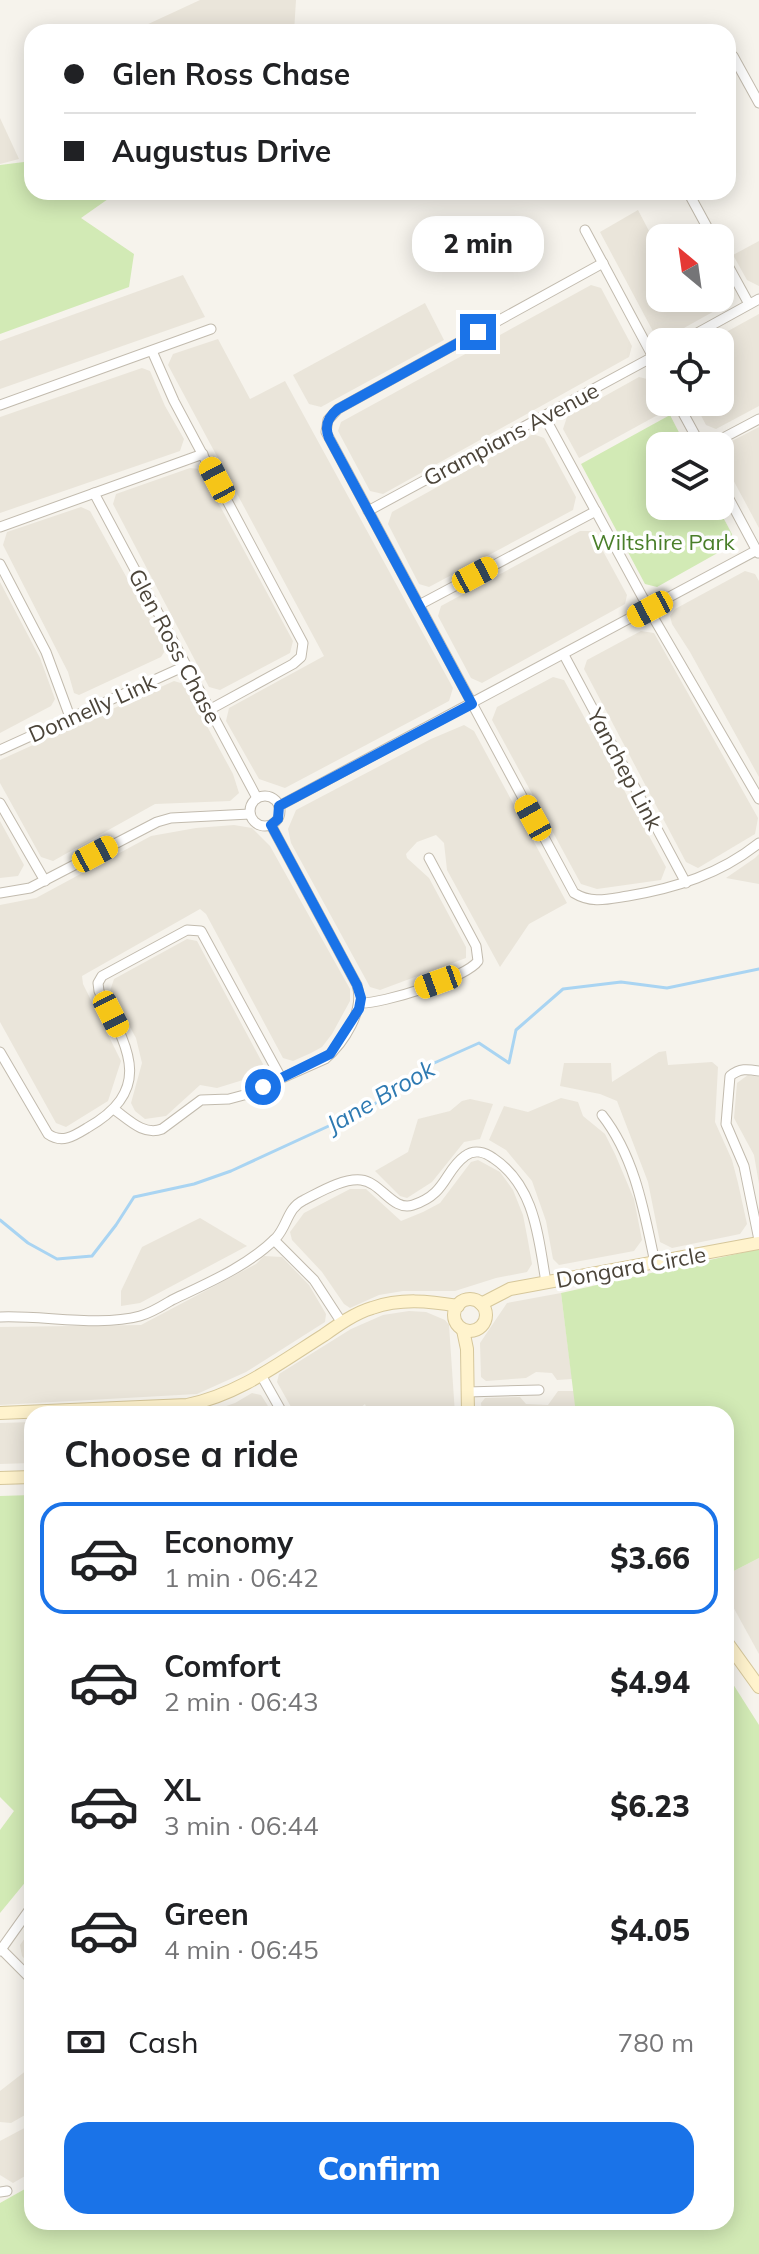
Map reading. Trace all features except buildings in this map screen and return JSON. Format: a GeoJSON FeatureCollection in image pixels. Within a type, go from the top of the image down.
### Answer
{"type":"FeatureCollection","features":[{"type":"Feature","properties":{"kind":"street"},"geometry":{"type":"LineString","coordinates":[[736,61],[759,103]]}},
{"type":"Feature","properties":{"kind":"street"},"geometry":{"type":"LineString","coordinates":[[692,200],[705,224]]}},
{"type":"Feature","properties":{"kind":"street"},"geometry":{"type":"LineString","coordinates":[[585,230],[646,336]]}},
{"type":"Feature","properties":{"kind":"street"},"geometry":{"type":"LineString","coordinates":[[603,263],[331,414],[326,432],[574,893],[585,900],[597,901],[662,891],[735,860],[759,843]]}},
{"type":"Feature","properties":{"kind":"street"},"geometry":{"type":"LineString","coordinates":[[734,277],[749,304]]}},
{"type":"Feature","properties":{"kind":"street"},"geometry":{"type":"LineString","coordinates":[[706,328],[759,299]]}},
{"type":"Feature","properties":{"kind":"street"},"geometry":{"type":"LineString","coordinates":[[0,405],[211,329]]}},
{"type":"Feature","properties":{"kind":"street"},"geometry":{"type":"LineString","coordinates":[[152,351],[166,384],[300,635],[304,650],[293,664],[209,710]]}},
{"type":"Feature","properties":{"kind":"street","name":"Grampians Avenue"},"geometry":{"type":"LineString","coordinates":[[368,511],[646,361]]}},
{"type":"Feature","properties":{"kind":"street"},"geometry":{"type":"LineString","coordinates":[[544,416],[759,799]]}},
{"type":"Feature","properties":{"kind":"street"},"geometry":{"type":"LineString","coordinates":[[734,432],[759,419]]}},
{"type":"Feature","properties":{"kind":"street"},"geometry":{"type":"LineString","coordinates":[[0,527],[203,454]]}},
{"type":"Feature","properties":{"kind":"street","name":"Glen Ross Chase"},"geometry":{"type":"LineString","coordinates":[[94,493],[257,798]]}},
{"type":"Feature","properties":{"kind":"street"},"geometry":{"type":"LineString","coordinates":[[279,806],[758,552],[734,508]]}},
{"type":"Feature","properties":{"kind":"street"},"geometry":{"type":"LineString","coordinates":[[419,605],[596,511]]}},
{"type":"Feature","properties":{"kind":"street"},"geometry":{"type":"LineString","coordinates":[[0,564],[52,665],[70,717]]}},
{"type":"Feature","properties":{"kind":"street","name":"Yanchep Link"},"geometry":{"type":"LineString","coordinates":[[564,655],[686,883]]}},
{"type":"Feature","properties":{"kind":"street","name":"Donnelly Link"},"geometry":{"type":"LineString","coordinates":[[0,750],[185,666]]}},
{"type":"Feature","properties":{"kind":"street"},"geometry":{"type":"LineString","coordinates":[[270,797],[279,806],[278,819],[271,825],[258,824],[250,814],[251,805],[257,798],[270,797]]}},
{"type":"Feature","properties":{"kind":"street"},"geometry":{"type":"LineString","coordinates":[[0,803],[45,881]]}},
{"type":"Feature","properties":{"kind":"street"},"geometry":{"type":"LineString","coordinates":[[0,893],[20,891],[45,881],[157,822],[171,818],[250,814]]}},
{"type":"Feature","properties":{"kind":"street"},"geometry":{"type":"LineString","coordinates":[[115,1110],[143,1129],[156,1131],[169,1125],[201,1100],[236,1097],[330,1054],[356,1015],[360,1003],[357,985],[271,825]]}},
{"type":"Feature","properties":{"kind":"street"},"geometry":{"type":"LineString","coordinates":[[360,1003],[398,997],[465,972],[478,961],[476,946],[429,858]]}},
{"type":"Feature","properties":{"kind":"street"},"geometry":{"type":"LineString","coordinates":[[0,1052],[42,1127],[54,1139],[73,1136],[115,1110],[129,1078],[129,1053],[99,991],[98,983],[102,976],[187,930],[201,931],[281,1078]]}},
{"type":"Feature","properties":{"kind":"street"},"geometry":{"type":"LineString","coordinates":[[759,1071],[746,1069],[730,1076],[726,1124],[744,1166],[759,1242]]}},
{"type":"Feature","properties":{"kind":"street"},"geometry":{"type":"LineString","coordinates":[[602,1115],[619,1140],[637,1185],[655,1263]]}},
{"type":"Feature","properties":{"kind":"street"},"geometry":{"type":"LineString","coordinates":[[0,1317],[115,1320],[141,1316],[230,1272],[274,1240],[295,1205],[331,1188],[361,1180],[376,1186],[400,1205],[413,1205],[442,1188],[465,1156],[480,1152],[504,1165],[526,1195],[535,1218],[546,1282]]}},
{"type":"Feature","properties":{"kind":"street"},"geometry":{"type":"LineString","coordinates":[[274,1240],[314,1280],[342,1323]]}},
{"type":"Feature","properties":{"kind":"street","name":"Dongara Circle"},"geometry":{"type":"LineString","coordinates":[[484,1308],[503,1291],[759,1242]]}},
{"type":"Feature","properties":{"kind":"street"},"geometry":{"type":"LineString","coordinates":[[164,1406],[187,1405],[219,1397],[371,1308],[412,1300],[438,1303],[456,1311]]}},
{"type":"Feature","properties":{"kind":"street"},"geometry":{"type":"LineString","coordinates":[[469,1300],[484,1308],[484,1324],[467,1330],[456,1322],[456,1311],[469,1300]]}},
{"type":"Feature","properties":{"kind":"street"},"geometry":{"type":"LineString","coordinates":[[467,1330],[468,1406]]}},
{"type":"Feature","properties":{"kind":"street"},"geometry":{"type":"LineString","coordinates":[[261,1375],[278,1406]]}},
{"type":"Feature","properties":{"kind":"street"},"geometry":{"type":"LineString","coordinates":[[467,1392],[539,1390]]}},
{"type":"Feature","properties":{"kind":"street"},"geometry":{"type":"LineString","coordinates":[[0,1413],[24,1412]]}},
{"type":"Feature","properties":{"kind":"street"},"geometry":{"type":"LineString","coordinates":[[0,1478],[24,1477]]}},
{"type":"Feature","properties":{"kind":"street"},"geometry":{"type":"LineString","coordinates":[[734,1652],[759,1687]]}},
{"type":"Feature","properties":{"kind":"street"},"geometry":{"type":"LineString","coordinates":[[24,1918],[1,1951],[24,1973]]}},
{"type":"Feature","properties":{"kind":"shaded area"},"geometry":{"type":"Polygon","coordinates":[[[200,0],[296,0],[294,24],[148,24],[200,0]]]}},
{"type":"Feature","properties":{"kind":"shaded area"},"geometry":{"type":"Polygon","coordinates":[[[0,118],[19,159],[0,164],[0,118]]]}},
{"type":"Feature","properties":{"kind":"shaded area"},"geometry":{"type":"Polygon","coordinates":[[[638,210],[646,225],[646,312],[713,312],[684,328],[651,328],[600,232],[638,210]]]}},
{"type":"Feature","properties":{"kind":"shaded area"},"geometry":{"type":"Polygon","coordinates":[[[759,241],[759,286],[747,280],[734,254],[759,241]]]}},
{"type":"Feature","properties":{"kind":"shaded area"},"geometry":{"type":"Polygon","coordinates":[[[183,275],[205,317],[0,389],[0,341],[183,275]]]}},
{"type":"Feature","properties":{"kind":"shaded area"},"geometry":{"type":"Polygon","coordinates":[[[591,285],[601,288],[632,346],[629,357],[383,494],[370,491],[338,431],[341,422],[591,285]]]}},
{"type":"Feature","properties":{"kind":"shaded area"},"geometry":{"type":"Polygon","coordinates":[[[425,303],[444,340],[321,407],[309,404],[293,375],[425,303]]]}},
{"type":"Feature","properties":{"kind":"shaded area"},"geometry":{"type":"Polygon","coordinates":[[[759,314],[759,406],[716,429],[706,425],[701,416],[734,416],[734,328],[759,314]]]}},
{"type":"Feature","properties":{"kind":"shaded area"},"geometry":{"type":"Polygon","coordinates":[[[218,339],[250,399],[285,381],[453,688],[449,701],[285,788],[259,779],[226,721],[229,708],[324,656],[168,365],[173,354],[218,339]]]}},
{"type":"Feature","properties":{"kind":"shaded area"},"geometry":{"type":"Polygon","coordinates":[[[142,368],[150,371],[184,439],[180,451],[0,513],[0,417],[142,368]]]}},
{"type":"Feature","properties":{"kind":"shaded area"},"geometry":{"type":"Polygon","coordinates":[[[639,377],[646,379],[646,416],[656,416],[579,458],[563,429],[567,417],[639,377]]]}},
{"type":"Feature","properties":{"kind":"shaded area"},"geometry":{"type":"Polygon","coordinates":[[[759,427],[759,528],[734,481],[734,440],[759,427]]]}},
{"type":"Feature","properties":{"kind":"shaded area"},"geometry":{"type":"Polygon","coordinates":[[[533,434],[544,438],[576,497],[573,510],[429,587],[419,584],[388,524],[392,512],[533,434]]]}},
{"type":"Feature","properties":{"kind":"shaded area"},"geometry":{"type":"Polygon","coordinates":[[[190,468],[200,469],[293,641],[290,653],[220,690],[209,687],[113,504],[116,494],[190,468]]]}},
{"type":"Feature","properties":{"kind":"shaded area"},"geometry":{"type":"Polygon","coordinates":[[[81,507],[90,511],[166,649],[161,657],[79,695],[74,693],[68,672],[3,545],[7,532],[81,507]]]}},
{"type":"Feature","properties":{"kind":"shaded area"},"geometry":{"type":"Polygon","coordinates":[[[580,531],[592,531],[627,595],[625,604],[482,683],[471,678],[438,616],[441,606],[580,531]]]}},
{"type":"Feature","properties":{"kind":"shaded area"},"geometry":{"type":"Polygon","coordinates":[[[745,571],[755,574],[759,581],[759,777],[670,616],[675,609],[745,571]]]}},
{"type":"Feature","properties":{"kind":"shaded area"},"geometry":{"type":"Polygon","coordinates":[[[0,582],[40,658],[55,699],[51,706],[0,733],[0,582]]]}},
{"type":"Feature","properties":{"kind":"shaded area"},"geometry":{"type":"Polygon","coordinates":[[[641,631],[654,633],[758,818],[755,834],[698,868],[686,862],[584,669],[587,660],[641,631]]]}},
{"type":"Feature","properties":{"kind":"shaded area"},"geometry":{"type":"Polygon","coordinates":[[[553,677],[564,680],[666,867],[661,880],[597,889],[581,884],[492,720],[497,707],[553,677]]]}},
{"type":"Feature","properties":{"kind":"shaded area"},"geometry":{"type":"Polygon","coordinates":[[[174,681],[184,684],[233,774],[239,793],[230,801],[155,804],[53,861],[41,857],[0,783],[0,760],[174,681]]]}},
{"type":"Feature","properties":{"kind":"shaded area"},"geometry":{"type":"Polygon","coordinates":[[[464,725],[474,731],[567,903],[529,924],[500,967],[447,870],[444,843],[436,835],[417,842],[406,854],[407,858],[429,878],[466,947],[466,958],[380,990],[370,987],[291,843],[288,829],[296,810],[431,739],[464,725]]]}},
{"type":"Feature","properties":{"kind":"shaded area"},"geometry":{"type":"Polygon","coordinates":[[[0,821],[24,865],[18,876],[0,878],[0,821]]]}},
{"type":"Feature","properties":{"kind":"shaded area"},"geometry":{"type":"Polygon","coordinates":[[[234,825],[252,828],[270,846],[350,989],[350,1001],[332,1034],[322,1047],[311,1053],[293,1061],[283,1058],[206,914],[200,909],[82,976],[83,984],[121,1061],[108,1101],[66,1127],[56,1123],[0,1022],[0,905],[36,898],[151,836],[234,825]]]}},
{"type":"Feature","properties":{"kind":"shaded area"},"geometry":{"type":"Polygon","coordinates":[[[759,854],[759,884],[726,878],[755,858],[759,854]]]}},
{"type":"Feature","properties":{"kind":"shaded area"},"geometry":{"type":"Polygon","coordinates":[[[187,939],[197,941],[263,1064],[259,1075],[217,1088],[200,1085],[166,1116],[145,1119],[131,1103],[142,1063],[136,1038],[110,991],[114,979],[187,939]]]}},
{"type":"Feature","properties":{"kind":"shaded area"},"geometry":{"type":"Polygon","coordinates":[[[666,1051],[668,1065],[712,1062],[718,1067],[715,1122],[732,1160],[738,1183],[747,1224],[740,1234],[672,1248],[660,1242],[648,1182],[617,1101],[600,1094],[560,1086],[564,1063],[611,1063],[612,1082],[659,1052],[666,1051]]]}},
{"type":"Feature","properties":{"kind":"shaded area"},"geometry":{"type":"Polygon","coordinates":[[[748,1075],[759,1077],[759,1184],[754,1155],[734,1118],[737,1083],[748,1075]]]}},
{"type":"Feature","properties":{"kind":"shaded area"},"geometry":{"type":"Polygon","coordinates":[[[561,1098],[578,1102],[583,1116],[605,1134],[615,1154],[634,1199],[642,1240],[634,1251],[559,1265],[553,1259],[546,1221],[532,1181],[506,1150],[489,1140],[504,1106],[528,1112],[561,1098]]]}},
{"type":"Feature","properties":{"kind":"shaded area"},"geometry":{"type":"Polygon","coordinates":[[[470,1099],[493,1104],[480,1139],[464,1142],[432,1182],[407,1198],[400,1196],[375,1171],[408,1152],[418,1119],[450,1111],[462,1101],[470,1099]]]}},
{"type":"Feature","properties":{"kind":"shaded area"},"geometry":{"type":"Polygon","coordinates":[[[478,1160],[500,1172],[513,1190],[523,1215],[532,1264],[527,1272],[455,1291],[403,1291],[379,1295],[350,1308],[292,1240],[290,1232],[304,1213],[350,1189],[366,1189],[401,1221],[423,1212],[440,1203],[471,1162],[478,1160]]]}},
{"type":"Feature","properties":{"kind":"shaded area"},"geometry":{"type":"Polygon","coordinates":[[[200,1218],[247,1246],[140,1303],[121,1306],[121,1291],[142,1247],[200,1218]]]}},
{"type":"Feature","properties":{"kind":"shaded area"},"geometry":{"type":"Polygon","coordinates":[[[264,1256],[282,1257],[309,1285],[326,1314],[325,1322],[246,1372],[197,1394],[0,1405],[0,1327],[141,1325],[256,1264],[264,1256]]]}},
{"type":"Feature","properties":{"kind":"shaded area"},"geometry":{"type":"Polygon","coordinates":[[[561,1293],[572,1379],[557,1380],[552,1373],[536,1372],[526,1378],[486,1381],[481,1377],[480,1343],[507,1303],[561,1293]]]}},
{"type":"Feature","properties":{"kind":"shaded area"},"geometry":{"type":"Polygon","coordinates":[[[426,1312],[449,1325],[454,1406],[290,1406],[277,1382],[279,1374],[351,1329],[383,1315],[426,1312]]]}},
{"type":"Feature","properties":{"kind":"shaded area"},"geometry":{"type":"Polygon","coordinates":[[[558,1391],[574,1391],[575,1406],[481,1406],[481,1403],[485,1398],[520,1397],[526,1404],[548,1405],[558,1391]]]}},
{"type":"Feature","properties":{"kind":"shaded area"},"geometry":{"type":"Polygon","coordinates":[[[252,1393],[261,1395],[268,1406],[226,1406],[252,1393]]]}},
{"type":"Feature","properties":{"kind":"shaded area"},"geometry":{"type":"Polygon","coordinates":[[[24,1422],[24,1463],[0,1464],[0,1423],[24,1422]]]}},
{"type":"Feature","properties":{"kind":"shaded area"},"geometry":{"type":"Polygon","coordinates":[[[759,1558],[759,1654],[734,1609],[734,1571],[759,1558]]]}},
{"type":"Feature","properties":{"kind":"shaded area"},"geometry":{"type":"Polygon","coordinates":[[[24,1939],[24,1958],[22,1956],[20,1945],[24,1939]]]}},
{"type":"Feature","properties":{"kind":"shaded area"},"geometry":{"type":"Polygon","coordinates":[[[24,2072],[24,2116],[11,2123],[0,2122],[0,2091],[24,2072]]]}},
{"type":"Feature","properties":{"kind":"shaded area"},"geometry":{"type":"Polygon","coordinates":[[[24,2128],[24,2177],[13,2183],[0,2175],[0,2141],[24,2128]]]}},
{"type":"Feature","properties":{"kind":"green space"},"geometry":{"type":"Polygon","coordinates":[[[24,162],[24,200],[107,200],[81,218],[134,254],[129,287],[0,334],[0,165],[24,162]]]}},
{"type":"Feature","properties":{"kind":"green space","name":"Wiltshire Park"},"geometry":{"type":"Polygon","coordinates":[[[671,416],[679,432],[646,432],[646,520],[724,520],[732,534],[730,546],[657,587],[645,584],[581,464],[671,416]]]}},
{"type":"Feature","properties":{"kind":"green space"},"geometry":{"type":"Polygon","coordinates":[[[759,1249],[759,1558],[734,1571],[734,1406],[575,1406],[561,1293],[759,1249]]]}},
{"type":"Feature","properties":{"kind":"green space"},"geometry":{"type":"Polygon","coordinates":[[[24,1495],[24,1884],[0,1913],[0,1830],[14,1811],[0,1797],[0,1496],[24,1495]]]}},
{"type":"Feature","properties":{"kind":"green space"},"geometry":{"type":"Polygon","coordinates":[[[734,1686],[759,1725],[759,2254],[0,2254],[0,2203],[24,2190],[24,2230],[734,2230],[734,1686]]]}},
{"type":"Feature","properties":{"kind":"waterway","name":"Jane Brook"},"geometry":{"type":"LineString","coordinates":[[0,1220],[28,1243],[57,1259],[92,1256],[134,1197],[194,1184],[231,1171],[357,1113],[389,1096],[423,1068],[479,1043],[509,1063],[516,1030],[563,989],[621,982],[667,988],[759,969]]}},
{"type":"Feature","properties":{"kind":"route"},"geometry":{"type":"LineString","coordinates":[[263,1087],[325,1059],[335,1049],[356,1015],[361,998],[357,985],[271,825],[280,815],[279,806],[472,704],[329,438],[326,432],[328,420],[338,409],[478,332]]}}]}
